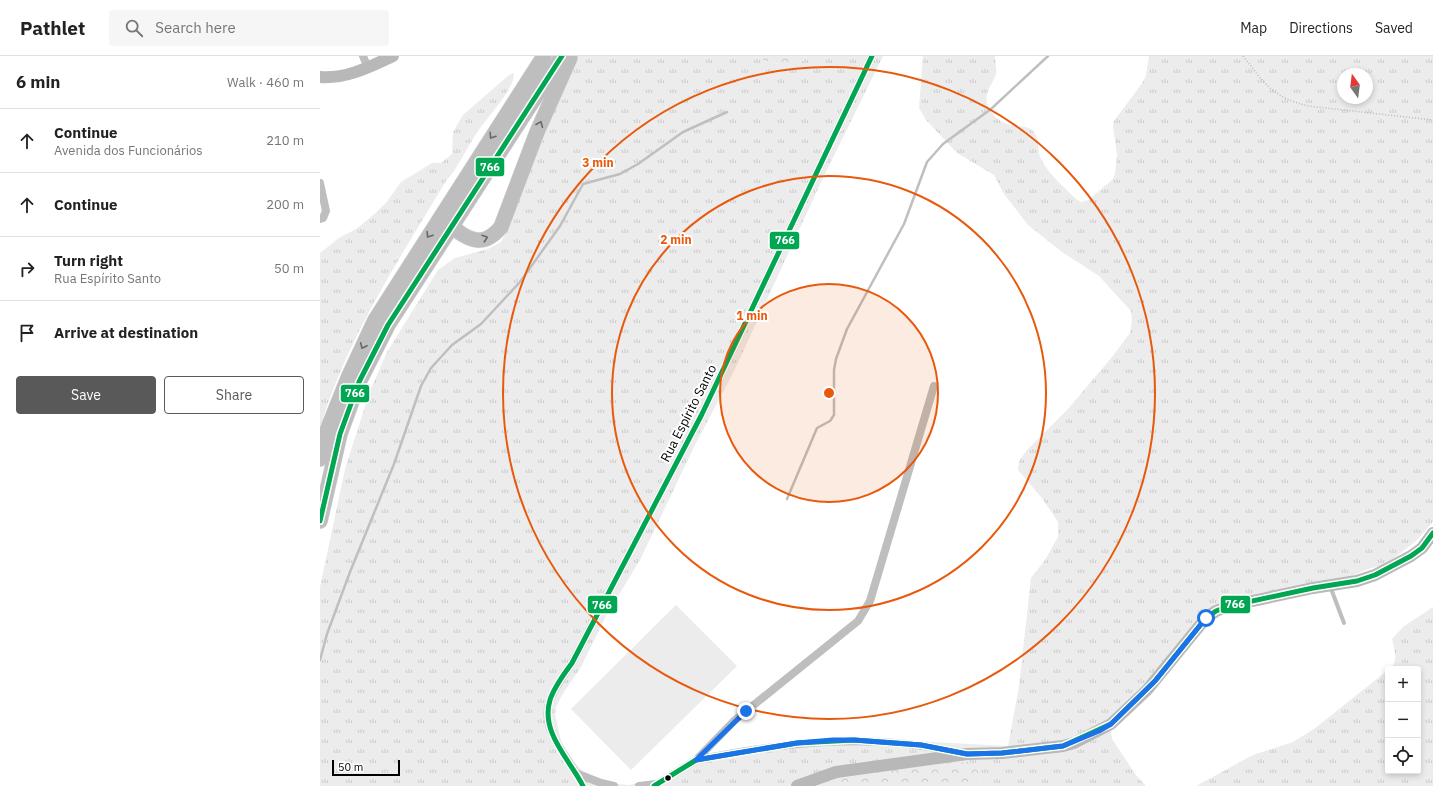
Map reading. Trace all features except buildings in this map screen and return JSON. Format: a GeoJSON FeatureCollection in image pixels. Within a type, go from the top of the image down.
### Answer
{"type":"FeatureCollection","features":[{"type":"Feature","properties":{"kind":"highway"},"geometry":{"type":"LineString","coordinates":[[320,459],[326,433],[348,378],[375,320],[544,56]]}},
{"type":"Feature","properties":{"kind":"highway"},"geometry":{"type":"LineString","coordinates":[[320,521],[340,434],[359,382],[388,324],[562,56]]}},
{"type":"Feature","properties":{"kind":"highway"},"geometry":{"type":"LineString","coordinates":[[458,190],[448,219],[451,226],[472,240],[481,240],[492,236],[501,227],[537,132],[570,56]]}},
{"type":"Feature","properties":{"kind":"street"},"geometry":{"type":"LineString","coordinates":[[363,56],[368,68]]}},
{"type":"Feature","properties":{"kind":"street"},"geometry":{"type":"LineString","coordinates":[[320,78],[340,78],[368,68],[393,56]]}},
{"type":"Feature","properties":{"kind":"street","name":"Rua Espírito Santo"},"geometry":{"type":"LineString","coordinates":[[583,786],[578,774],[550,729],[547,714],[550,701],[702,414],[872,56]]}},
{"type":"Feature","properties":{"kind":"street"},"geometry":{"type":"LineString","coordinates":[[320,183],[326,211],[323,218],[320,219]]}},
{"type":"Feature","properties":{"kind":"street"},"geometry":{"type":"LineString","coordinates":[[639,786],[655,785],[696,760],[746,711],[807,660],[831,644],[858,621],[872,594],[934,386]]}},
{"type":"Feature","properties":{"kind":"street"},"geometry":{"type":"LineString","coordinates":[[797,786],[836,772],[967,754],[1002,753],[1063,746],[1093,734],[1111,724],[1147,690],[1206,618],[1216,611],[1229,606],[1330,585],[1357,581],[1380,572],[1411,556],[1422,548],[1433,533]]}},
{"type":"Feature","properties":{"kind":"street"},"geometry":{"type":"LineString","coordinates":[[696,760],[797,743],[833,740],[921,745],[967,754]]}},
{"type":"Feature","properties":{"kind":"street"},"geometry":{"type":"LineString","coordinates":[[578,774],[601,784],[614,786]]}},
{"type":"Feature","properties":{"kind":"lane"},"geometry":{"type":"LineString","coordinates":[[1330,585],[1344,624]]}},
{"type":"Feature","properties":{"kind":"path"},"geometry":{"type":"LineString","coordinates":[[1243,56],[1271,90],[1288,101],[1308,106],[1433,120]]}},
{"type":"Feature","properties":{"kind":"green space"},"geometry":{"type":"Polygon","coordinates":[[[577,56],[753,56],[777,64],[803,61],[806,56],[883,56],[823,178],[735,369],[694,447],[640,560],[607,614],[581,667],[562,695],[556,707],[555,715],[562,745],[571,760],[583,771],[610,783],[628,785],[657,780],[677,769],[750,747],[913,741],[1008,746],[1019,686],[1031,578],[1045,560],[1058,537],[1058,522],[1042,498],[1018,470],[1019,461],[1027,450],[1068,409],[1112,357],[1130,333],[1132,321],[1131,311],[1099,276],[1062,252],[1028,225],[1004,194],[994,175],[957,153],[926,120],[919,108],[923,56],[995,56],[996,74],[986,99],[989,108],[994,116],[1002,122],[1027,127],[1033,131],[1038,140],[1040,157],[1047,169],[1076,199],[1081,202],[1088,200],[1112,180],[1115,174],[1117,155],[1113,126],[1114,121],[1143,82],[1146,75],[1149,56],[1433,56],[1433,522],[1416,541],[1385,565],[1368,569],[1343,580],[1223,605],[1175,651],[1110,722],[1112,739],[1136,775],[1146,786],[977,786],[981,779],[940,764],[870,771],[804,786],[320,786],[320,587],[345,469],[370,391],[387,352],[438,270],[455,258],[488,249],[501,242],[508,228],[549,121],[577,56]]]}},
{"type":"Feature","properties":{"kind":"green space"},"geometry":{"type":"Polygon","coordinates":[[[753,56],[806,56],[795,64],[788,65],[773,63],[753,56]]]}},
{"type":"Feature","properties":{"kind":"green space"},"geometry":{"type":"Polygon","coordinates":[[[514,73],[510,87],[500,103],[478,131],[446,181],[375,301],[344,363],[320,428],[320,253],[339,238],[356,229],[371,217],[386,203],[401,182],[432,163],[441,163],[452,154],[453,132],[463,115],[509,75],[514,73]]]}},
{"type":"Feature","properties":{"kind":"green space"},"geometry":{"type":"Polygon","coordinates":[[[676,605],[737,666],[631,770],[571,709],[676,605]]]}},
{"type":"Feature","properties":{"kind":"green space"},"geometry":{"type":"Polygon","coordinates":[[[1433,607],[1433,786],[1196,786],[1253,755],[1293,742],[1314,729],[1385,672],[1385,774],[1421,774],[1421,666],[1393,666],[1395,651],[1392,639],[1403,627],[1433,607]]]}},
{"type":"Feature","properties":{"kind":"green space"},"geometry":{"type":"Polygon","coordinates":[[[968,762],[977,769],[981,779],[977,786],[804,786],[823,779],[864,771],[906,766],[968,762]]]}},
{"type":"Feature","properties":{"kind":"waterway"},"geometry":{"type":"LineString","coordinates":[[787,499],[817,428],[830,421],[834,415],[834,370],[836,359],[847,329],[904,224],[927,162],[943,144],[991,109],[1048,56]]}},
{"type":"Feature","properties":{"kind":"waterway"},"geometry":{"type":"LineString","coordinates":[[320,660],[327,634],[350,572],[394,464],[421,386],[431,368],[452,345],[481,324],[520,282],[560,226],[583,184],[620,174],[638,164],[683,132],[727,112]]}},
{"type":"Feature","properties":{"kind":"transit line","name":"766"},"geometry":{"type":"LineString","coordinates":[[320,521],[340,434],[359,382],[388,325],[562,56]]}},
{"type":"Feature","properties":{"kind":"transit line","name":"766"},"geometry":{"type":"LineString","coordinates":[[583,786],[553,734],[549,723],[548,712],[550,700],[554,690],[572,663],[702,414],[872,56]]}},
{"type":"Feature","properties":{"kind":"transit line","name":"766"},"geometry":{"type":"LineString","coordinates":[[654,786],[696,760],[797,743],[854,740],[921,745],[967,754],[1002,753],[1063,746],[1111,724],[1155,681],[1206,618],[1216,611],[1229,606],[1313,588],[1357,581],[1375,575],[1411,556],[1422,548],[1433,533]]}},
{"type":"Feature","properties":{"kind":"route"},"geometry":{"type":"LineString","coordinates":[[746,711],[735,720],[696,760],[797,743],[833,740],[921,745],[967,754],[1002,753],[1063,746],[1074,743],[1111,724],[1147,690],[1206,618]]}}]}
